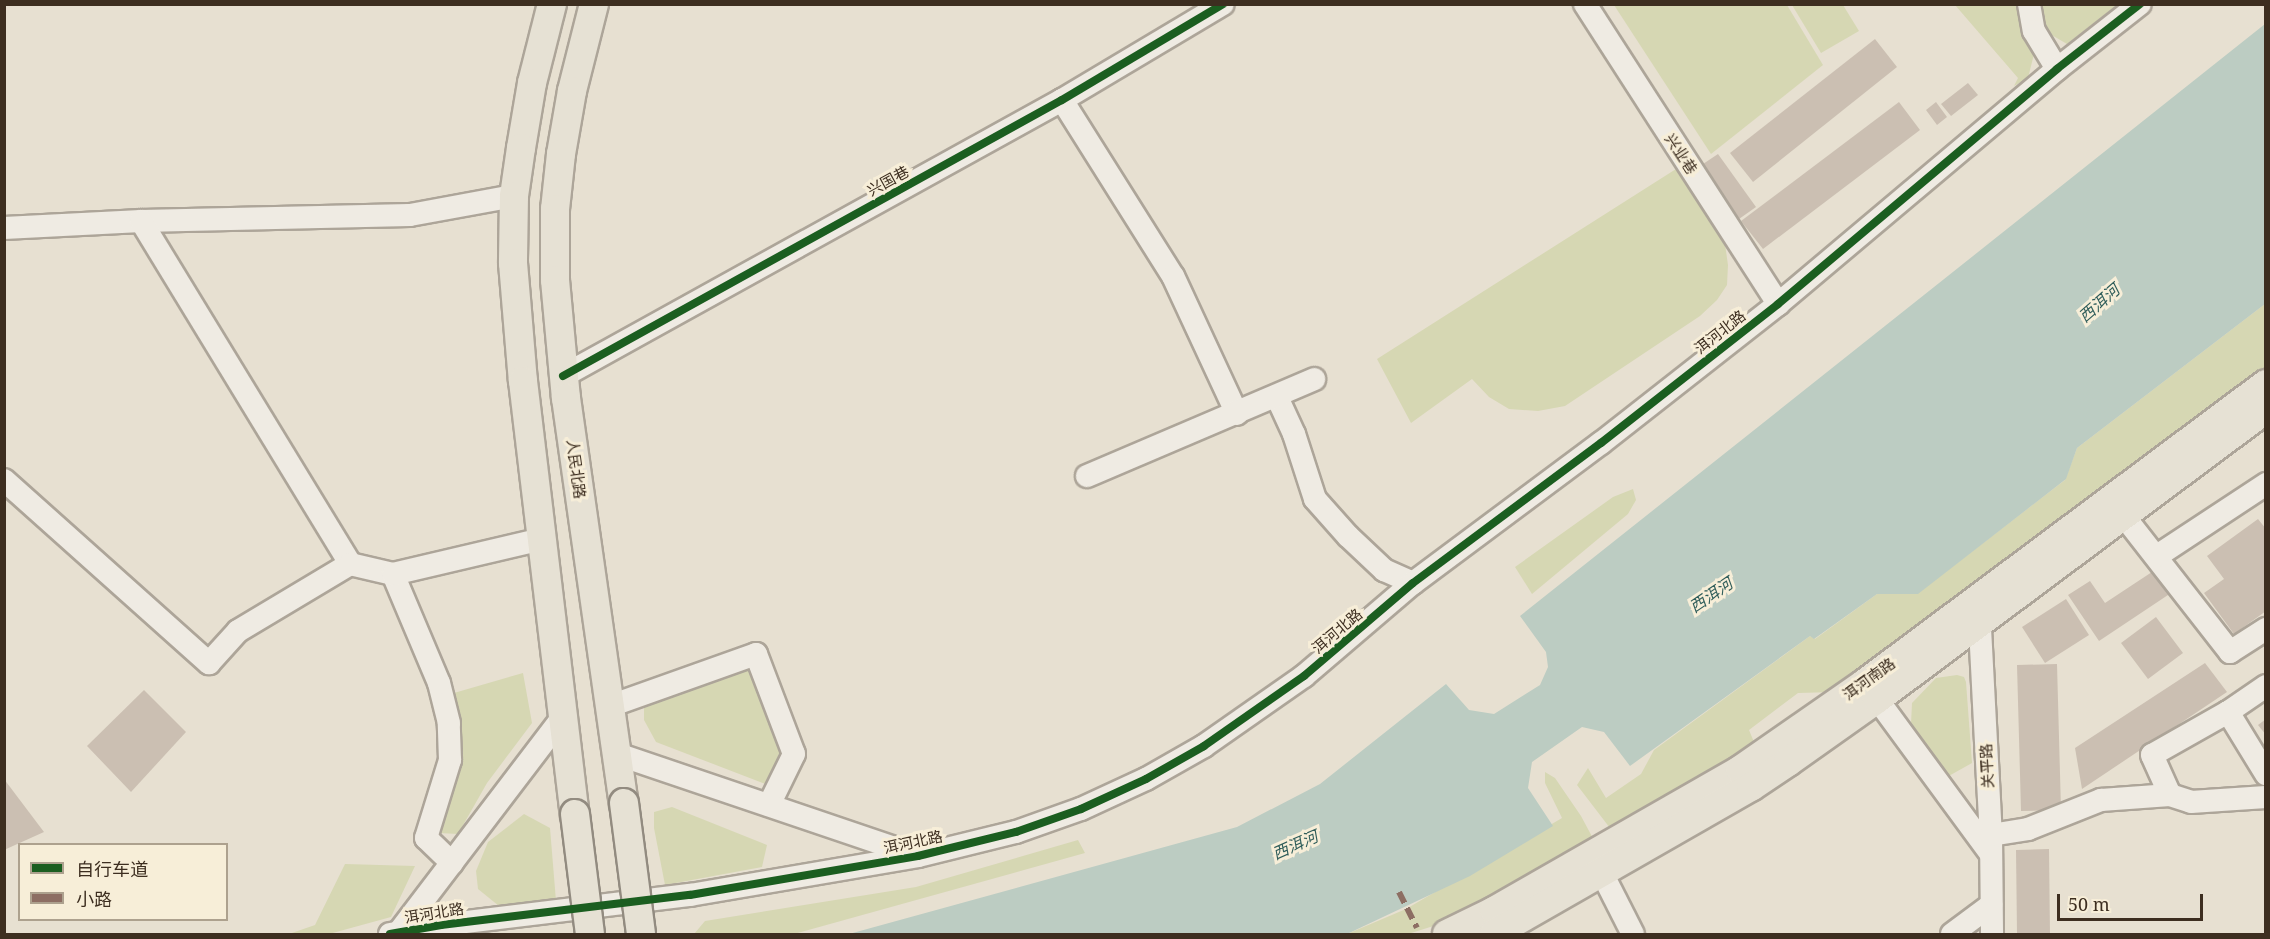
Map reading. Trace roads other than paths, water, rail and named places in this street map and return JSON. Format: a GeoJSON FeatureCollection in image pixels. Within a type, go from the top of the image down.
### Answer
{"type":"FeatureCollection","features":[{"type":"Feature","properties":{"kind":"main road"},"geometry":{"type":"LineString","coordinates":[[552,4],[530,94],[514,196],[516,320],[591,934]]}},
{"type":"Feature","properties":{"kind":"main road","name":"人民北路"},"geometry":{"type":"LineString","coordinates":[[594,4],[566,124],[555,209],[555,280],[563,376],[641,934]]}},
{"type":"Feature","properties":{"kind":"main road","name":"洱河南路"},"geometry":{"type":"LineString","coordinates":[[1494,934],[1751,787],[1876,699],[1979,610],[2265,384]]}},
{"type":"Feature","properties":{"kind":"main road","name":"洱河南路"},"geometry":{"type":"LineString","coordinates":[[1447,934],[1494,911],[1740,770],[1857,688],[2123,515],[2265,409]]}},
{"type":"Feature","properties":{"kind":"street","name":"兴国巷"},"geometry":{"type":"LineString","coordinates":[[563,376],[1062,100],[1223,4]]}},
{"type":"Feature","properties":{"kind":"street","name":"兴业巷"},"geometry":{"type":"LineString","coordinates":[[1585,4],[1778,304]]}},
{"type":"Feature","properties":{"kind":"street"},"geometry":{"type":"LineString","coordinates":[[2030,4],[2034,31],[2057,69]]}},
{"type":"Feature","properties":{"kind":"street","name":"洱河北路"},"geometry":{"type":"LineString","coordinates":[[395,933],[434,930],[690,895],[918,856],[1016,832],[1081,809],[1146,779],[1204,746],[1304,676],[1350,640],[1413,583],[1601,443],[1778,304],[2057,69],[2140,4]]}},
{"type":"Feature","properties":{"kind":"street"},"geometry":{"type":"LineString","coordinates":[[1062,100],[1173,276],[1237,414]]}},
{"type":"Feature","properties":{"kind":"street"},"geometry":{"type":"LineString","coordinates":[[4,228],[141,221],[410,215],[514,196]]}},
{"type":"Feature","properties":{"kind":"street"},"geometry":{"type":"LineString","coordinates":[[141,221],[350,564]]}},
{"type":"Feature","properties":{"kind":"street"},"geometry":{"type":"LineString","coordinates":[[1087,476],[1277,397],[1314,379]]}},
{"type":"Feature","properties":{"kind":"street"},"geometry":{"type":"LineString","coordinates":[[1277,397],[1293,434],[1315,499],[1348,536],[1384,570],[1413,583]]}},
{"type":"Feature","properties":{"kind":"street"},"geometry":{"type":"LineString","coordinates":[[4,480],[209,663],[238,631],[350,564],[393,574],[542,539]]}},
{"type":"Feature","properties":{"kind":"street"},"geometry":{"type":"LineString","coordinates":[[2157,556],[2265,484]]}},
{"type":"Feature","properties":{"kind":"street"},"geometry":{"type":"LineString","coordinates":[[2123,515],[2230,652],[2265,629]]}},
{"type":"Feature","properties":{"kind":"street"},"geometry":{"type":"LineString","coordinates":[[393,574],[439,683],[449,723],[450,760],[426,838],[452,863]]}},
{"type":"Feature","properties":{"kind":"street","name":"关平路"},"geometry":{"type":"LineString","coordinates":[[1979,610],[1992,934]]}},
{"type":"Feature","properties":{"kind":"street"},"geometry":{"type":"LineString","coordinates":[[610,706],[756,654],[794,754],[769,806]]}},
{"type":"Feature","properties":{"kind":"street"},"geometry":{"type":"LineString","coordinates":[[2170,795],[2152,755],[2228,712],[2265,687]]}},
{"type":"Feature","properties":{"kind":"street"},"geometry":{"type":"LineString","coordinates":[[1876,699],[1990,844],[2101,800],[2170,795],[2191,802],[2265,797]]}},
{"type":"Feature","properties":{"kind":"street"},"geometry":{"type":"LineString","coordinates":[[2228,712],[2265,774]]}},
{"type":"Feature","properties":{"kind":"street"},"geometry":{"type":"LineString","coordinates":[[395,933],[452,863],[563,717]]}},
{"type":"Feature","properties":{"kind":"street"},"geometry":{"type":"LineString","coordinates":[[617,754],[918,856]]}},
{"type":"Feature","properties":{"kind":"street"},"geometry":{"type":"LineString","coordinates":[[1602,873],[1633,934]]}},
{"type":"Feature","properties":{"kind":"street"},"geometry":{"type":"LineString","coordinates":[[1952,934],[1991,905]]}},
{"type":"Feature","properties":{"kind":"water","name":"西洱河"},"geometry":{"type":"Polygon","coordinates":[[[2265,24],[2265,304],[2077,448],[2066,479],[1918,594],[1877,594],[1814,639],[1810,636],[1630,766],[1604,732],[1582,727],[1532,762],[1528,788],[1553,826],[1470,876],[1347,934],[849,934],[1237,827],[1320,784],[1446,684],[1469,710],[1494,714],[1540,685],[1548,667],[1546,652],[1520,616],[2265,24]]]}}]}
